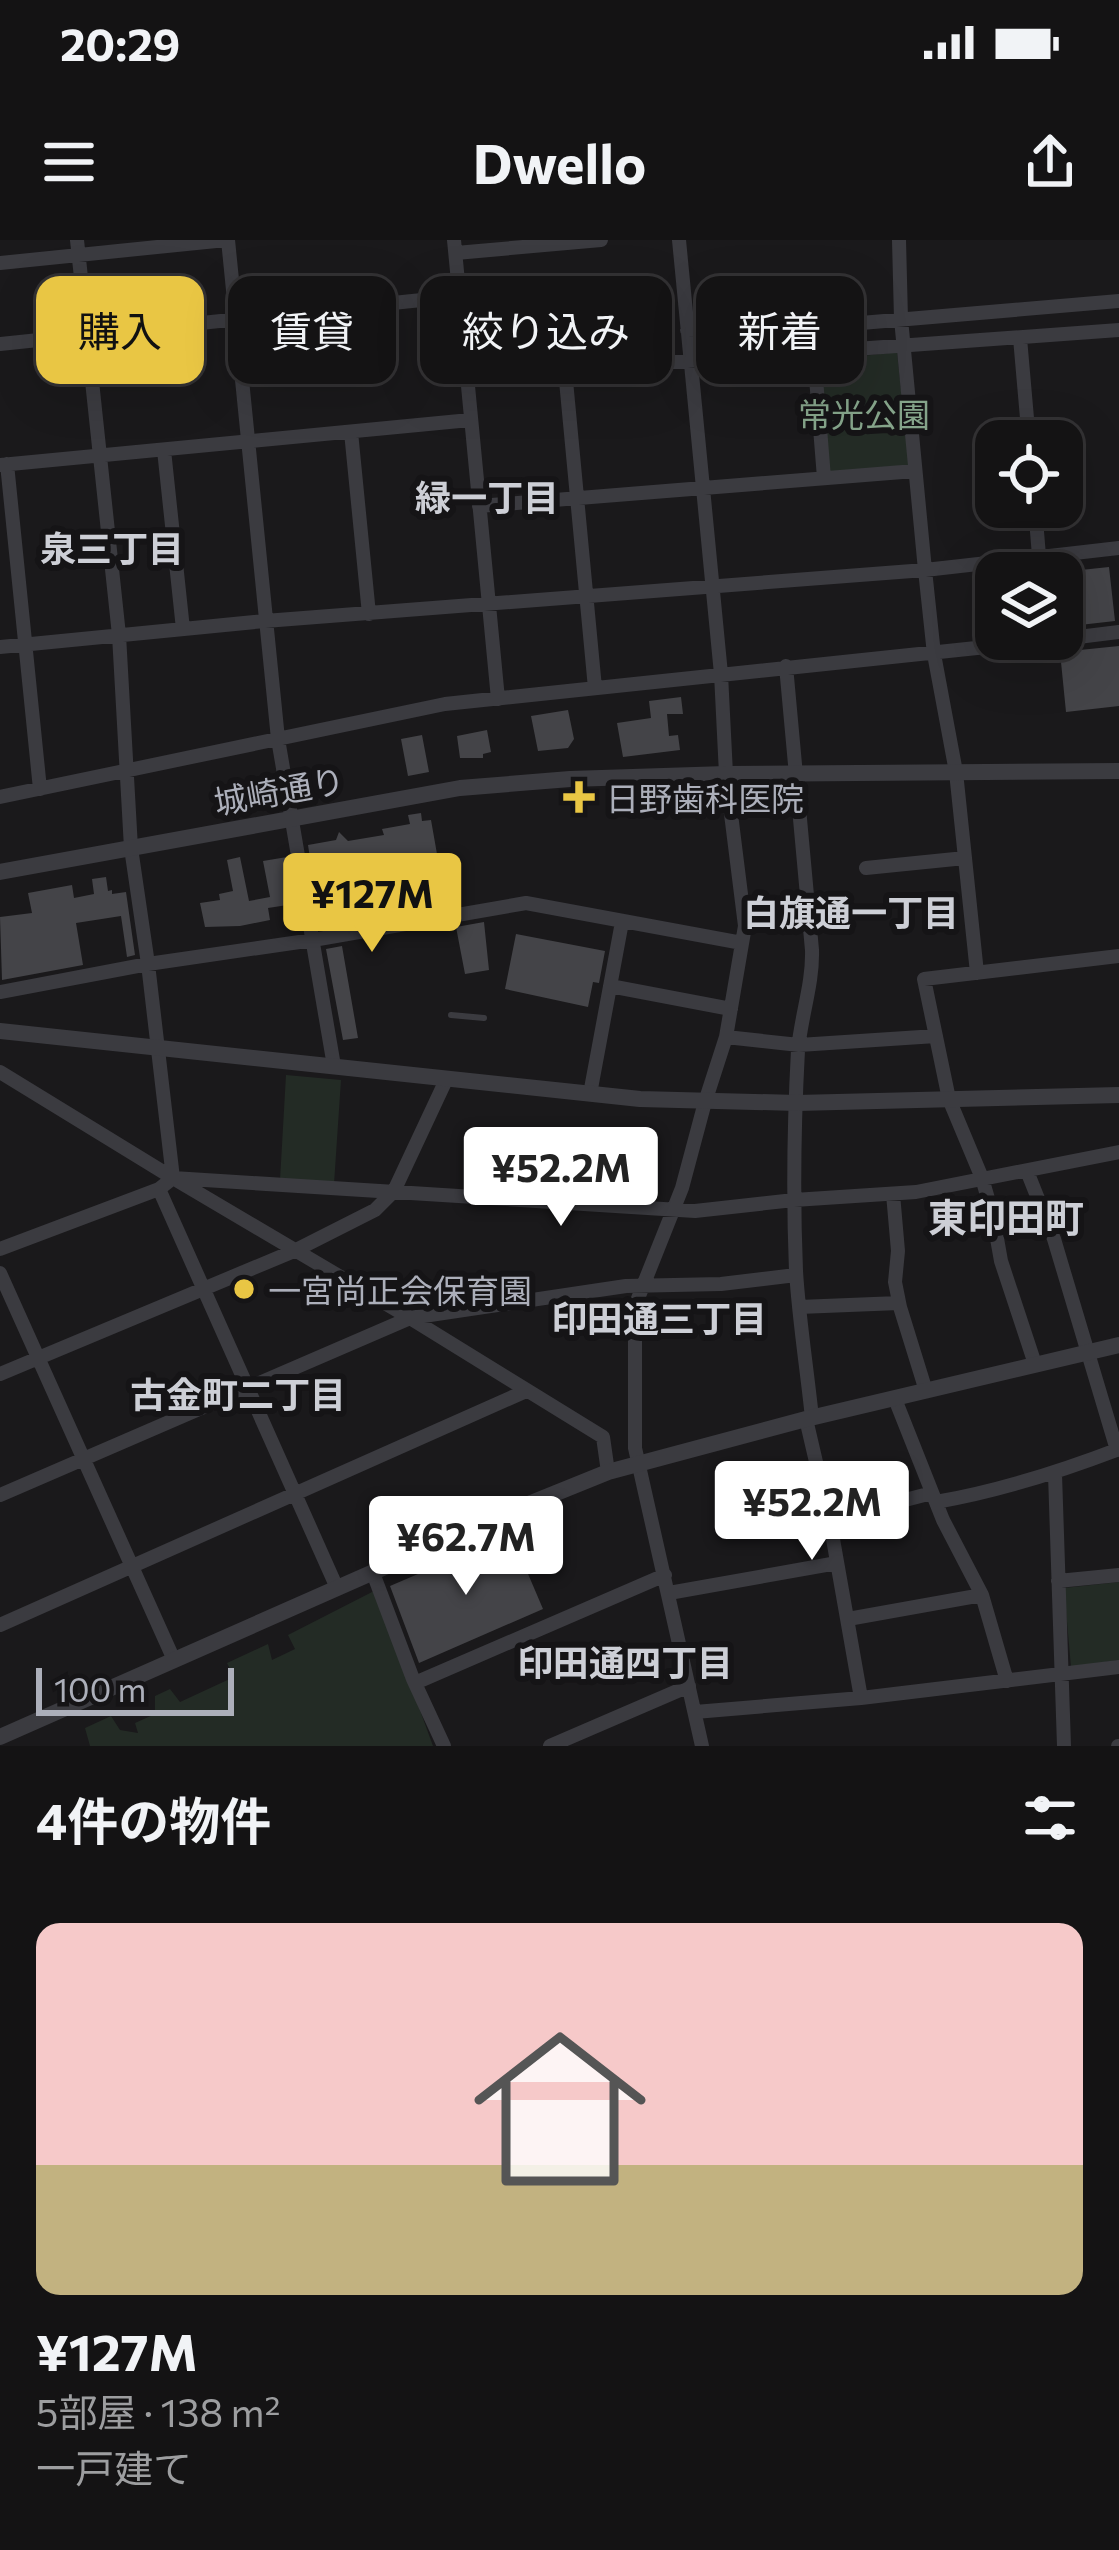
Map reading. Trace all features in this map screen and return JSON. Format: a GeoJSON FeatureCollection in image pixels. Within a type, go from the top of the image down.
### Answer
{"type":"FeatureCollection","features":[{"type":"Feature","properties":{"kind":"street"},"geometry":{"type":"LineString","coordinates":[[0,263],[78,247],[227,240],[231,276]]}},
{"type":"Feature","properties":{"kind":"street"},"geometry":{"type":"LineString","coordinates":[[455,247],[601,240]]}},
{"type":"Feature","properties":{"kind":"street"},"geometry":{"type":"LineString","coordinates":[[679,240],[721,674],[726,774],[745,926],[726,1037],[682,1188],[635,1306],[635,1448],[702,1746]]}},
{"type":"Feature","properties":{"kind":"street"},"geometry":{"type":"LineString","coordinates":[[899,240],[903,345],[925,570],[934,654],[956,772],[977,973]]}},
{"type":"Feature","properties":{"kind":"street"},"geometry":{"type":"LineString","coordinates":[[687,330],[814,327],[1119,301]]}},
{"type":"Feature","properties":{"kind":"street"},"geometry":{"type":"LineString","coordinates":[[864,349],[1119,330]]}},
{"type":"Feature","properties":{"kind":"street"},"geometry":{"type":"LineString","coordinates":[[1020,338],[1027,420]]}},
{"type":"Feature","properties":{"kind":"street"},"geometry":{"type":"LineString","coordinates":[[0,344],[36,340]]}},
{"type":"Feature","properties":{"kind":"street"},"geometry":{"type":"LineString","coordinates":[[672,362],[696,361]]}},
{"type":"Feature","properties":{"kind":"street"},"geometry":{"type":"LineString","coordinates":[[92,384],[118,635],[131,848],[173,1178]]}},
{"type":"Feature","properties":{"kind":"street"},"geometry":{"type":"LineString","coordinates":[[242,384],[278,739],[334,1066]]}},
{"type":"Feature","properties":{"kind":"street"},"geometry":{"type":"LineString","coordinates":[[467,384],[498,699]]}},
{"type":"Feature","properties":{"kind":"street"},"geometry":{"type":"LineString","coordinates":[[566,384],[595,688]]}},
{"type":"Feature","properties":{"kind":"street"},"geometry":{"type":"LineString","coordinates":[[816,384],[824,478]]}},
{"type":"Feature","properties":{"kind":"street"},"geometry":{"type":"LineString","coordinates":[[40,789],[3,464],[470,420]]}},
{"type":"Feature","properties":{"kind":"street"},"geometry":{"type":"LineString","coordinates":[[351,432],[369,614]]}},
{"type":"Feature","properties":{"kind":"street"},"geometry":{"type":"LineString","coordinates":[[164,450],[183,629]]}},
{"type":"Feature","properties":{"kind":"street"},"geometry":{"type":"LineString","coordinates":[[479,506],[915,471]]}},
{"type":"Feature","properties":{"kind":"street"},"geometry":{"type":"LineString","coordinates":[[1080,552],[1119,548]]}},
{"type":"Feature","properties":{"kind":"street"},"geometry":{"type":"LineString","coordinates":[[0,647],[975,564]]}},
{"type":"Feature","properties":{"kind":"street"},"geometry":{"type":"LineString","coordinates":[[1083,636],[1119,632]]}},
{"type":"Feature","properties":{"kind":"street"},"geometry":{"type":"LineString","coordinates":[[0,797],[445,704],[975,649]]}},
{"type":"Feature","properties":{"kind":"street"},"geometry":{"type":"LineString","coordinates":[[786,666],[813,972],[799,1045],[796,1275],[809,1419],[861,1699]]}},
{"type":"Feature","properties":{"kind":"street","name":"城崎通り"},"geometry":{"type":"LineString","coordinates":[[0,872],[460,788],[726,774],[1119,771]]}},
{"type":"Feature","properties":{"kind":"street"},"geometry":{"type":"LineString","coordinates":[[866,868],[965,857]]}},
{"type":"Feature","properties":{"kind":"street"},"geometry":{"type":"LineString","coordinates":[[0,992],[526,903],[742,943]]}},
{"type":"Feature","properties":{"kind":"street"},"geometry":{"type":"LineString","coordinates":[[590,1094],[622,922]]}},
{"type":"Feature","properties":{"kind":"street"},"geometry":{"type":"LineString","coordinates":[[1035,1364],[1001,1262],[982,1178],[949,1099],[925,979],[1119,956]]}},
{"type":"Feature","properties":{"kind":"street"},"geometry":{"type":"LineString","coordinates":[[610,986],[731,1009]]}},
{"type":"Feature","properties":{"kind":"street"},"geometry":{"type":"LineString","coordinates":[[0,1031],[446,1080],[705,1102],[1119,1095]]}},
{"type":"Feature","properties":{"kind":"street"},"geometry":{"type":"LineString","coordinates":[[726,1037],[799,1045],[936,1036]]}},
{"type":"Feature","properties":{"kind":"street"},"geometry":{"type":"LineString","coordinates":[[0,1072],[602,1437],[608,1472]]}},
{"type":"Feature","properties":{"kind":"street"},"geometry":{"type":"LineString","coordinates":[[0,1374],[294,1251],[375,1210],[394,1191],[446,1080]]}},
{"type":"Feature","properties":{"kind":"street"},"geometry":{"type":"LineString","coordinates":[[0,1249],[159,1189],[173,1178],[694,1211],[893,1194],[1119,1152]]}},
{"type":"Feature","properties":{"kind":"street"},"geometry":{"type":"LineString","coordinates":[[830,1522],[873,1514],[883,1506],[986,1493],[1055,1474],[1118,1449],[1054,1239],[1027,1172]]}},
{"type":"Feature","properties":{"kind":"street"},"geometry":{"type":"LineString","coordinates":[[159,1189],[337,1588]]}},
{"type":"Feature","properties":{"kind":"street"},"geometry":{"type":"LineString","coordinates":[[893,1194],[899,1303],[926,1391]]}},
{"type":"Feature","properties":{"kind":"street"},"geometry":{"type":"LineString","coordinates":[[0,1273],[174,1660]]}},
{"type":"Feature","properties":{"kind":"street"},"geometry":{"type":"LineString","coordinates":[[0,1496],[410,1318],[643,1286],[796,1275]]}},
{"type":"Feature","properties":{"kind":"street"},"geometry":{"type":"LineString","coordinates":[[800,1307],[899,1303]]}},
{"type":"Feature","properties":{"kind":"street"},"geometry":{"type":"LineString","coordinates":[[0,1737],[608,1472],[1119,1345]]}},
{"type":"Feature","properties":{"kind":"street"},"geometry":{"type":"LineString","coordinates":[[0,1624],[526,1391]]}},
{"type":"Feature","properties":{"kind":"street"},"geometry":{"type":"LineString","coordinates":[[895,1399],[934,1497],[982,1595],[1006,1681]]}},
{"type":"Feature","properties":{"kind":"street"},"geometry":{"type":"LineString","coordinates":[[1055,1474],[1064,1746]]}},
{"type":"Feature","properties":{"kind":"street"},"geometry":{"type":"LineString","coordinates":[[669,1593],[838,1563]]}},
{"type":"Feature","properties":{"kind":"street"},"geometry":{"type":"LineString","coordinates":[[373,1573],[444,1746]]}},
{"type":"Feature","properties":{"kind":"street"},"geometry":{"type":"LineString","coordinates":[[415,1683],[665,1575]]}},
{"type":"Feature","properties":{"kind":"street"},"geometry":{"type":"LineString","coordinates":[[1058,1581],[1119,1575]]}},
{"type":"Feature","properties":{"kind":"street"},"geometry":{"type":"LineString","coordinates":[[848,1619],[982,1595]]}},
{"type":"Feature","properties":{"kind":"street"},"geometry":{"type":"LineString","coordinates":[[695,1712],[861,1699],[1119,1666]]}},
{"type":"Feature","properties":{"kind":"street"},"geometry":{"type":"LineString","coordinates":[[550,1746],[689,1686]]}},
{"type":"Feature","properties":{"kind":"lane"},"geometry":{"type":"LineString","coordinates":[[452,1016],[484,1018]]}},
{"type":"Feature","properties":{"kind":"green space","name":"常光公園"},"geometry":{"type":"Polygon","coordinates":[[[897,352],[909,465],[829,472],[821,384],[864,384],[864,356],[897,352]]]}},
{"type":"Feature","properties":{"kind":"green space"},"geometry":{"type":"Polygon","coordinates":[[[286,1075],[341,1080],[334,1184],[280,1180],[286,1075]]]}},
{"type":"Feature","properties":{"kind":"green space"},"geometry":{"type":"Polygon","coordinates":[[[1119,1582],[1119,1660],[1071,1667],[1064,1588],[1119,1582]]]}},
{"type":"Feature","properties":{"kind":"green space"},"geometry":{"type":"Polygon","coordinates":[[[374,1591],[433,1746],[90,1746],[85,1728],[111,1716],[120,1730],[138,1733],[135,1723],[155,1714],[155,1696],[170,1689],[180,1702],[234,1677],[227,1663],[268,1644],[272,1660],[295,1649],[288,1635],[374,1591]]]}},
{"type":"Feature","properties":{"kind":"building"},"geometry":{"type":"Polygon","coordinates":[[[1109,567],[1115,621],[1083,625],[1083,570],[1109,567]]]}},
{"type":"Feature","properties":{"kind":"building"},"geometry":{"type":"Polygon","coordinates":[[[1119,646],[1119,706],[1066,712],[1061,660],[1083,660],[1083,650],[1119,646]]]}},
{"type":"Feature","properties":{"kind":"building"},"geometry":{"type":"Polygon","coordinates":[[[681,697],[683,714],[667,714],[669,736],[678,735],[680,750],[623,757],[617,723],[651,718],[649,701],[681,697]]]}},
{"type":"Feature","properties":{"kind":"building"},"geometry":{"type":"Polygon","coordinates":[[[568,710],[574,739],[568,748],[538,751],[531,716],[568,710]]]}},
{"type":"Feature","properties":{"kind":"building"},"geometry":{"type":"Polygon","coordinates":[[[487,730],[491,752],[483,758],[460,758],[457,736],[487,730]]]}},
{"type":"Feature","properties":{"kind":"building"},"geometry":{"type":"Polygon","coordinates":[[[422,735],[429,772],[408,776],[401,739],[422,735]]]}},
{"type":"Feature","properties":{"kind":"building"},"geometry":{"type":"Polygon","coordinates":[[[421,813],[422,821],[431,820],[446,905],[365,918],[364,912],[346,916],[343,895],[394,886],[389,860],[335,870],[337,881],[314,885],[308,845],[336,840],[339,832],[348,841],[384,835],[382,829],[410,824],[408,815],[421,813]]]}},
{"type":"Feature","properties":{"kind":"building"},"geometry":{"type":"Polygon","coordinates":[[[240,857],[249,901],[270,897],[263,861],[287,857],[294,904],[268,908],[270,920],[205,927],[200,903],[220,900],[219,894],[233,891],[227,860],[240,857]]]}},
{"type":"Feature","properties":{"kind":"building"},"geometry":{"type":"Polygon","coordinates":[[[106,877],[112,894],[126,892],[135,955],[127,957],[121,916],[76,923],[83,965],[2,980],[0,917],[32,913],[28,893],[72,885],[74,898],[94,894],[92,879],[106,877]]]}},
{"type":"Feature","properties":{"kind":"building"},"geometry":{"type":"Polygon","coordinates":[[[484,922],[489,970],[465,974],[456,927],[484,922]]]}},
{"type":"Feature","properties":{"kind":"building"},"geometry":{"type":"Polygon","coordinates":[[[516,934],[605,951],[588,1007],[505,989],[516,934]]]}},
{"type":"Feature","properties":{"kind":"building"},"geometry":{"type":"Polygon","coordinates":[[[342,946],[358,1038],[343,1040],[326,949],[342,946]]]}},
{"type":"Feature","properties":{"kind":"building"},"geometry":{"type":"Polygon","coordinates":[[[511,1534],[543,1609],[419,1663],[390,1586],[511,1534]]]}},
{"type":"Feature","properties":{"kind":"place","name":"日野歯科医院"},"geometry":{"type":"Point","coordinates":[579,797]}},
{"type":"Feature","properties":{"kind":"place","name":"一宮尚正会保育園"},"geometry":{"type":"Point","coordinates":[244,1289]}},
{"type":"Feature","properties":{"kind":"district","name":"緑一丁目"},"geometry":{"type":"Point","coordinates":[487,496]}},
{"type":"Feature","properties":{"kind":"district","name":"泉三丁目"},"geometry":{"type":"Point","coordinates":[112,547]}},
{"type":"Feature","properties":{"kind":"district","name":"白旗通一丁目"},"geometry":{"type":"Point","coordinates":[851,911]}},
{"type":"Feature","properties":{"kind":"district","name":"東印田町"},"geometry":{"type":"Point","coordinates":[1006,1216]}},
{"type":"Feature","properties":{"kind":"district","name":"印田通三丁目"},"geometry":{"type":"Point","coordinates":[659,1317]}},
{"type":"Feature","properties":{"kind":"district","name":"古金町二丁目"},"geometry":{"type":"Point","coordinates":[238,1393]}},
{"type":"Feature","properties":{"kind":"district","name":"印田通四丁目"},"geometry":{"type":"Point","coordinates":[625,1661]}}]}
